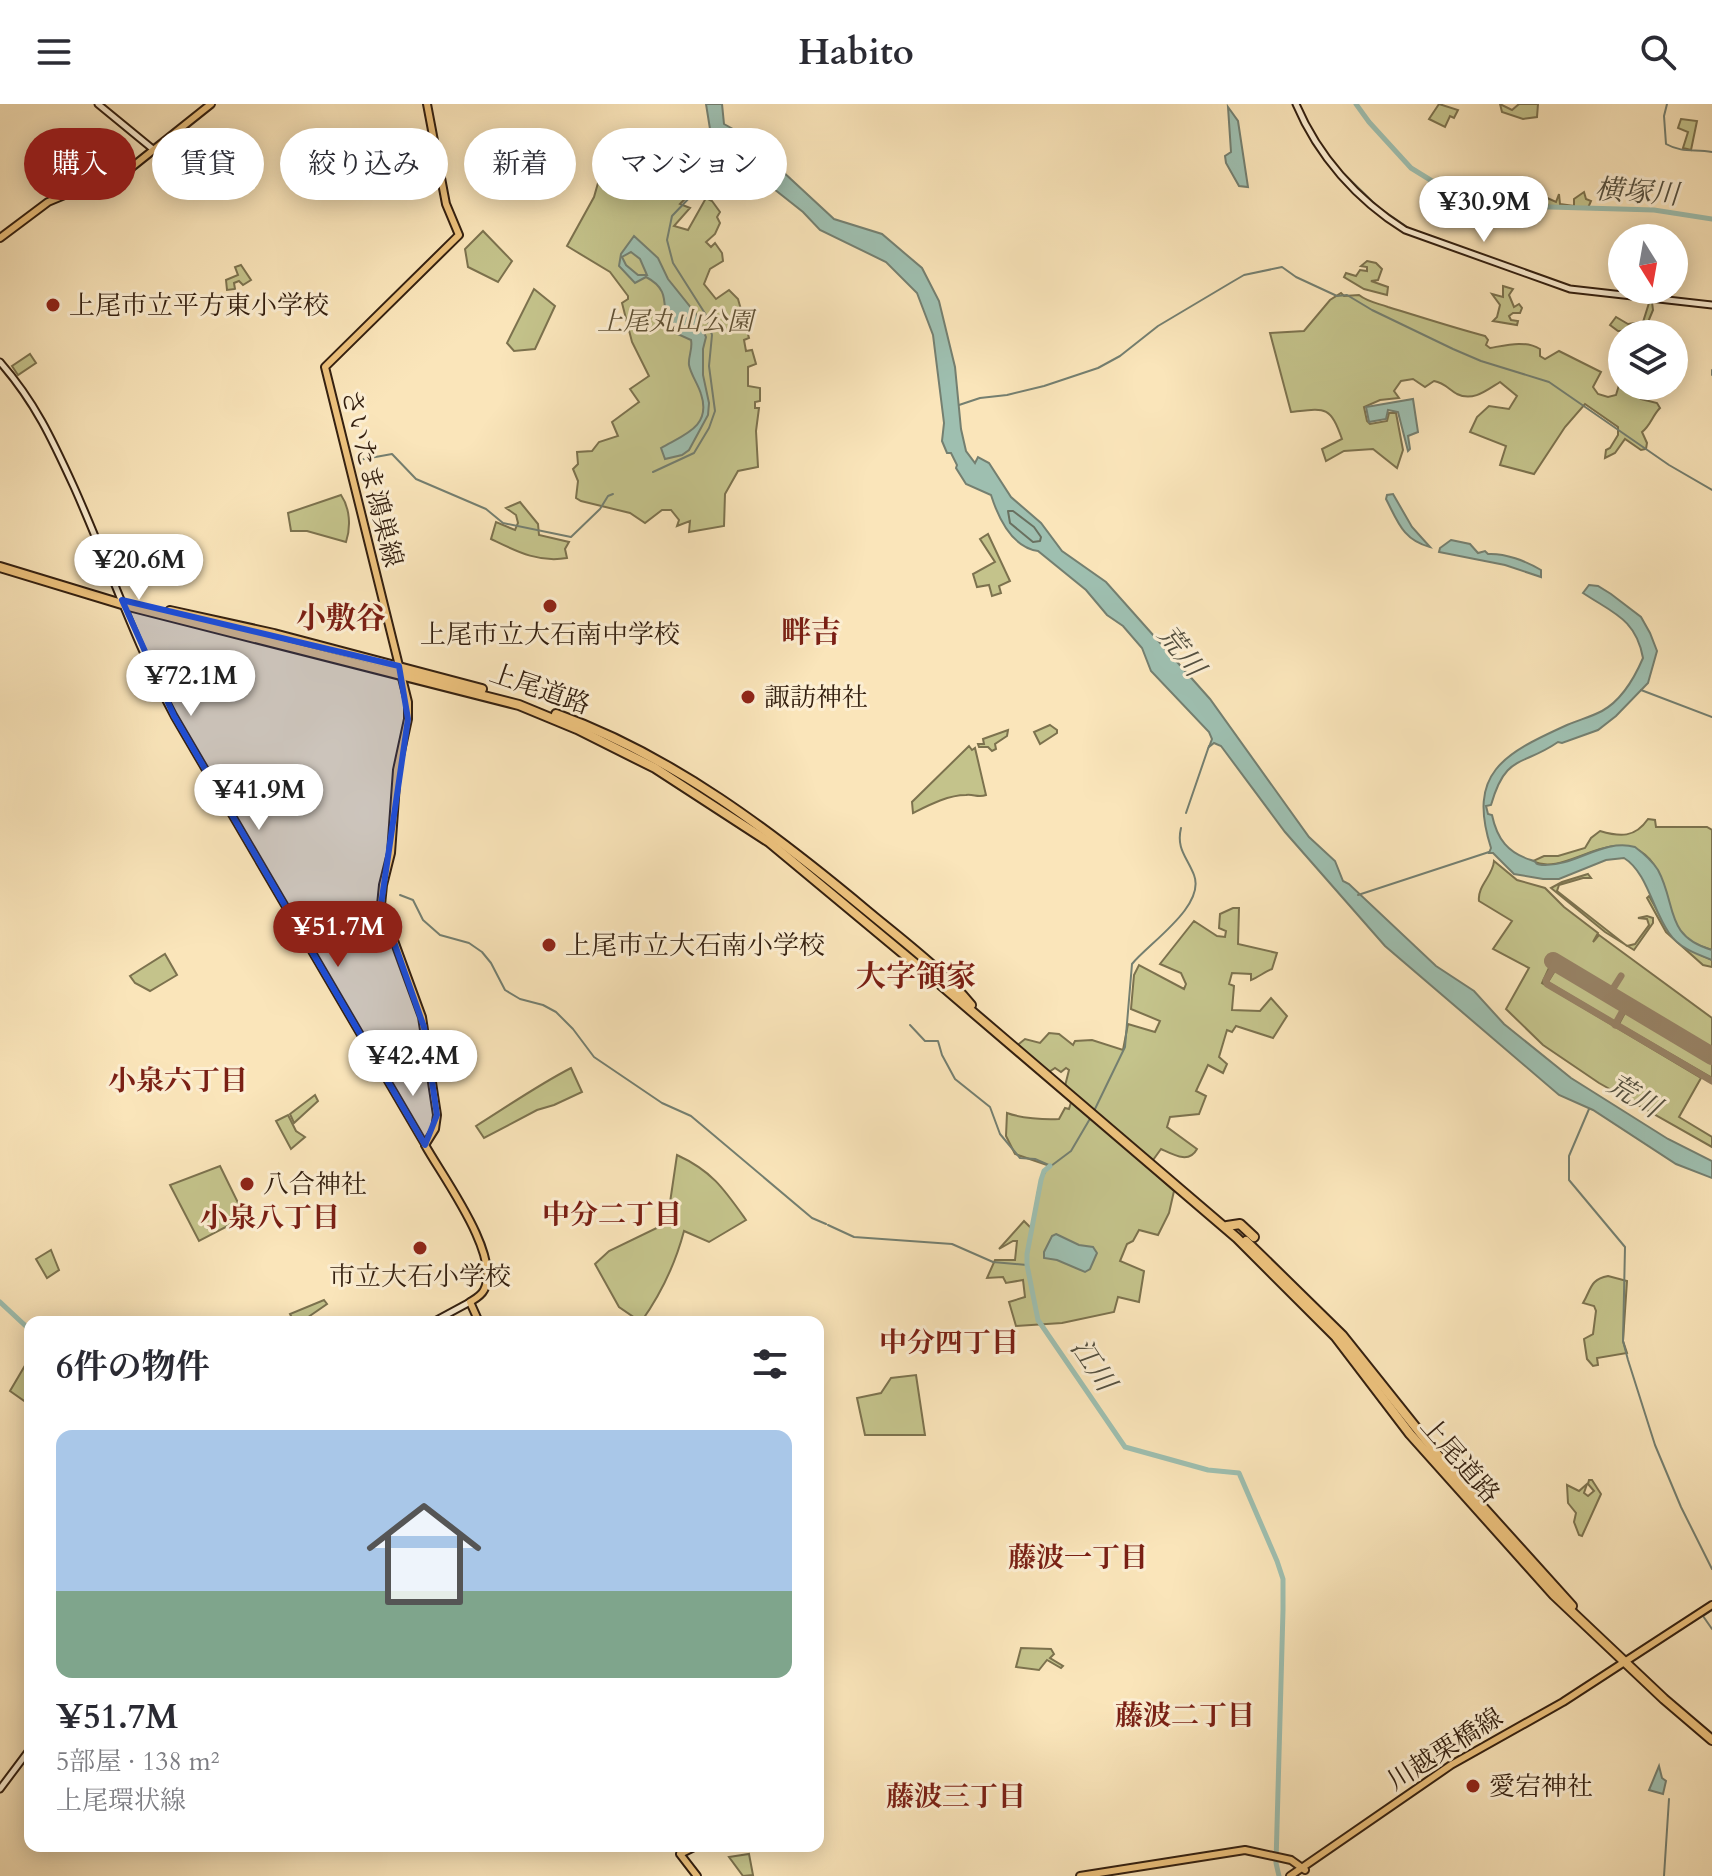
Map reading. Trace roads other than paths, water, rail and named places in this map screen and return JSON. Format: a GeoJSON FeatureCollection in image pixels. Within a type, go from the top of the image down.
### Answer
{"type":"FeatureCollection","features":[{"type":"Feature","properties":{"kind":"highway","name":"上尾道路"},"geometry":{"type":"LineString","coordinates":[[0,564],[124,602],[519,705],[577,729],[655,768],[769,842],[1237,1238],[1325,1326],[1410,1434],[1568,1610],[1712,1737]]}},
{"type":"Feature","properties":{"kind":"highway","name":"上尾道路"},"geometry":{"type":"LineString","coordinates":[[124,602],[232,623],[399,666],[500,694],[615,738],[686,776],[775,837],[940,972],[983,1020]]}},
{"type":"Feature","properties":{"kind":"highway","name":"上尾道路"},"geometry":{"type":"LineString","coordinates":[[1188,1197],[1268,1260],[1332,1324],[1456,1478],[1627,1662]]}},
{"type":"Feature","properties":{"kind":"highway"},"geometry":{"type":"LineString","coordinates":[[1227,1226],[1240,1224],[1254,1237]]}},
{"type":"Feature","properties":{"kind":"main road"},"geometry":{"type":"LineString","coordinates":[[98,104],[152,148]]}},
{"type":"Feature","properties":{"kind":"main road"},"geometry":{"type":"LineString","coordinates":[[181,128],[211,104]]}},
{"type":"Feature","properties":{"kind":"main road","name":"さいたま鴻巣線"},"geometry":{"type":"LineString","coordinates":[[425,1145],[435,1129],[437,1115],[424,1027],[384,917],[381,899],[391,858],[397,768],[408,719],[408,702],[325,367],[459,235],[446,204],[427,104]]}},
{"type":"Feature","properties":{"kind":"main road"},"geometry":{"type":"LineString","coordinates":[[1296,104],[1310,133],[1332,165],[1385,216],[1405,230],[1560,287],[1712,305]]}},
{"type":"Feature","properties":{"kind":"main road"},"geometry":{"type":"LineString","coordinates":[[0,238],[48,202],[121,173],[152,151]]}},
{"type":"Feature","properties":{"kind":"main road"},"geometry":{"type":"LineString","coordinates":[[0,362],[25,392],[46,426],[174,716],[425,1145],[484,1252],[486,1287],[470,1302],[444,1316]]}},
{"type":"Feature","properties":{"kind":"main road"},"geometry":{"type":"LineString","coordinates":[[470,1302],[476,1316]]}},
{"type":"Feature","properties":{"kind":"main road","name":"川越栗橋線"},"geometry":{"type":"LineString","coordinates":[[1298,1873],[1447,1771],[1556,1710],[1712,1605]]}},
{"type":"Feature","properties":{"kind":"main road"},"geometry":{"type":"LineString","coordinates":[[0,1789],[24,1757]]}},
{"type":"Feature","properties":{"kind":"main road"},"geometry":{"type":"LineString","coordinates":[[1080,1876],[1239,1850],[1294,1861],[1298,1873]]}},
{"type":"Feature","properties":{"kind":"main road"},"geometry":{"type":"LineString","coordinates":[[684,1852],[680,1854],[697,1876]]}},
{"type":"Feature","properties":{"kind":"water"},"geometry":{"type":"Polygon","coordinates":[[[706,104],[722,104],[724,124],[731,128],[710,128],[706,104]]]}},
{"type":"Feature","properties":{"kind":"water"},"geometry":{"type":"Polygon","coordinates":[[[1228,107],[1238,121],[1248,187],[1239,186],[1226,163],[1225,156],[1231,152],[1228,107]]]}},
{"type":"Feature","properties":{"kind":"water"},"geometry":{"type":"Polygon","coordinates":[[[787,176],[834,219],[882,234],[922,268],[939,301],[955,367],[966,451],[975,463],[978,457],[989,463],[1011,497],[1041,523],[1062,551],[1106,582],[1210,699],[1309,837],[1335,861],[1343,881],[1436,966],[1474,991],[1504,1024],[1571,1078],[1668,1139],[1712,1161],[1712,1178],[1676,1164],[1593,1110],[1559,1095],[1385,946],[1285,832],[1221,746],[1214,743],[1209,747],[1212,739],[1209,732],[1151,671],[1142,648],[1123,626],[1107,615],[1086,590],[1038,551],[1020,544],[1007,530],[991,495],[966,484],[942,441],[944,423],[933,335],[917,293],[886,262],[820,230],[787,199],[787,176]]]}},
{"type":"Feature","properties":{"kind":"water"},"geometry":{"type":"Polygon","coordinates":[[[634,236],[658,258],[668,279],[696,314],[706,337],[703,375],[709,403],[708,415],[689,450],[682,455],[665,459],[661,448],[686,434],[702,415],[701,394],[689,365],[691,340],[667,326],[664,298],[659,287],[646,277],[635,283],[619,266],[621,254],[634,236]],[[631,252],[622,257],[638,275],[647,275],[640,259],[631,252]]]}},
{"type":"Feature","properties":{"kind":"water"},"geometry":{"type":"Polygon","coordinates":[[[1413,399],[1418,432],[1408,436],[1408,451],[1398,412],[1388,410],[1386,419],[1369,422],[1366,407],[1413,399]]]}},
{"type":"Feature","properties":{"kind":"water"},"geometry":{"type":"Polygon","coordinates":[[[1393,494],[1412,527],[1430,547],[1413,540],[1402,529],[1386,499],[1387,495],[1393,494]]]}},
{"type":"Feature","properties":{"kind":"water"},"geometry":{"type":"Polygon","coordinates":[[[1451,540],[1470,544],[1478,553],[1485,551],[1522,561],[1541,570],[1541,577],[1505,565],[1439,552],[1451,540]]]}},
{"type":"Feature","properties":{"kind":"water"},"geometry":{"type":"Polygon","coordinates":[[[1589,585],[1598,586],[1611,594],[1641,617],[1657,651],[1648,683],[1598,730],[1558,742],[1509,769],[1491,805],[1486,806],[1488,814],[1492,815],[1500,838],[1510,849],[1539,865],[1566,862],[1612,846],[1635,847],[1658,870],[1679,928],[1686,937],[1712,950],[1712,960],[1688,950],[1673,938],[1663,924],[1644,882],[1624,858],[1606,860],[1559,879],[1543,879],[1514,874],[1493,853],[1489,853],[1491,848],[1484,801],[1496,769],[1525,746],[1598,713],[1616,701],[1636,674],[1643,658],[1635,634],[1622,618],[1583,593],[1589,585]]]}},
{"type":"Feature","properties":{"kind":"water"},"geometry":{"type":"Polygon","coordinates":[[[1056,1234],[1079,1245],[1093,1247],[1097,1253],[1090,1269],[1085,1272],[1044,1258],[1052,1236],[1056,1234]]]}},
{"type":"Feature","properties":{"kind":"water"},"geometry":{"type":"Polygon","coordinates":[[[1659,1766],[1666,1781],[1663,1794],[1649,1790],[1659,1766]]]}},
{"type":"Feature","properties":{"kind":"waterway","name":"横塚川"},"geometry":{"type":"LineString","coordinates":[[1356,104],[1411,168],[1445,189],[1515,206],[1654,210],[1712,219]]}},
{"type":"Feature","properties":{"kind":"waterway"},"geometry":{"type":"LineString","coordinates":[[1667,104],[1664,116],[1666,144],[1683,150],[1712,152]]}},
{"type":"Feature","properties":{"kind":"waterway"},"geometry":{"type":"LineString","coordinates":[[1339,169],[1378,207],[1410,229]]}},
{"type":"Feature","properties":{"kind":"waterway"},"geometry":{"type":"LineString","coordinates":[[653,472],[694,453],[715,411],[709,366],[712,335],[706,315],[673,263],[667,240],[672,216],[687,200]]}},
{"type":"Feature","properties":{"kind":"waterway"},"geometry":{"type":"LineString","coordinates":[[959,405],[1044,386],[1098,368],[1120,356],[1158,326],[1244,275],[1282,267],[1296,277],[1337,296],[1347,295],[1453,349],[1549,382],[1669,465],[1712,490]]}},
{"type":"Feature","properties":{"kind":"waterway"},"geometry":{"type":"LineString","coordinates":[[1689,300],[1712,302]]}},
{"type":"Feature","properties":{"kind":"waterway"},"geometry":{"type":"LineString","coordinates":[[1712,370],[1712,375]]}},
{"type":"Feature","properties":{"kind":"waterway"},"geometry":{"type":"LineString","coordinates":[[359,460],[392,454],[416,479],[486,509],[503,523],[571,537],[613,494]]}},
{"type":"Feature","properties":{"kind":"waterway"},"geometry":{"type":"LineString","coordinates":[[1641,690],[1712,717]]}},
{"type":"Feature","properties":{"kind":"waterway","name":"江川"},"geometry":{"type":"LineString","coordinates":[[1186,813],[1209,746]]}},
{"type":"Feature","properties":{"kind":"waterway","name":"江川"},"geometry":{"type":"LineString","coordinates":[[1094,1111],[1125,1047],[1132,964],[1174,923],[1192,899],[1194,875],[1181,847],[1181,828]]}},
{"type":"Feature","properties":{"kind":"waterway"},"geometry":{"type":"LineString","coordinates":[[1358,895],[1489,852]]}},
{"type":"Feature","properties":{"kind":"waterway"},"geometry":{"type":"LineString","coordinates":[[400,895],[413,900],[423,920],[440,935],[469,943],[482,952],[505,990],[556,1012],[594,1057],[662,1103],[691,1116],[812,1218],[826,1224]]}},
{"type":"Feature","properties":{"kind":"waterway"},"geometry":{"type":"LineString","coordinates":[[910,1025],[925,1041],[938,1041],[955,1079],[990,1107],[1000,1134],[1020,1158],[1035,1159],[1051,1166],[1071,1151],[1091,1117]]}},
{"type":"Feature","properties":{"kind":"waterway"},"geometry":{"type":"LineString","coordinates":[[1589,1109],[1569,1156],[1569,1180],[1625,1247],[1623,1341],[1628,1360],[1655,1445],[1712,1569]]}},
{"type":"Feature","properties":{"kind":"waterway","name":"江川"},"geometry":{"type":"LineString","coordinates":[[1050,1166],[1041,1180],[1027,1254],[1038,1320],[1125,1447],[1208,1470],[1239,1473],[1283,1579],[1276,1863],[1279,1876]]}},
{"type":"Feature","properties":{"kind":"waterway"},"geometry":{"type":"LineString","coordinates":[[828,1225],[854,1237],[952,1244],[993,1262],[1027,1265]]}},
{"type":"Feature","properties":{"kind":"waterway"},"geometry":{"type":"LineString","coordinates":[[0,1302],[24,1324]]}},
{"type":"Feature","properties":{"kind":"waterway"},"geometry":{"type":"LineString","coordinates":[[1712,1610],[1703,1616],[1712,1629]]}},
{"type":"Feature","properties":{"kind":"waterway"},"geometry":{"type":"LineString","coordinates":[[1664,1876],[1669,1799]]}},
{"type":"Feature","properties":{"kind":"place","name":"上尾市立平方東小学校"},"geometry":{"type":"Point","coordinates":[53,305]}},
{"type":"Feature","properties":{"kind":"place","name":"上尾市立大石南中学校"},"geometry":{"type":"Point","coordinates":[550,606]}},
{"type":"Feature","properties":{"kind":"place","name":"諏訪神社"},"geometry":{"type":"Point","coordinates":[748,697]}},
{"type":"Feature","properties":{"kind":"place","name":"上尾市立大石南小学校"},"geometry":{"type":"Point","coordinates":[549,945]}},
{"type":"Feature","properties":{"kind":"place","name":"八合神社"},"geometry":{"type":"Point","coordinates":[247,1184]}},
{"type":"Feature","properties":{"kind":"place","name":"市立大石小学校"},"geometry":{"type":"Point","coordinates":[420,1248]}},
{"type":"Feature","properties":{"kind":"place","name":"愛宕神社"},"geometry":{"type":"Point","coordinates":[1473,1786]}},
{"type":"Feature","properties":{"kind":"district","name":"小敷谷"},"geometry":{"type":"Point","coordinates":[341,618]}},
{"type":"Feature","properties":{"kind":"district","name":"畔吉"},"geometry":{"type":"Point","coordinates":[811,632]}},
{"type":"Feature","properties":{"kind":"district","name":"大字領家"},"geometry":{"type":"Point","coordinates":[916,976]}},
{"type":"Feature","properties":{"kind":"district","name":"小泉六丁目"},"geometry":{"type":"Point","coordinates":[178,1081]}},
{"type":"Feature","properties":{"kind":"district","name":"中分二丁目"},"geometry":{"type":"Point","coordinates":[612,1215]}},
{"type":"Feature","properties":{"kind":"district","name":"小泉八丁目"},"geometry":{"type":"Point","coordinates":[270,1218]}},
{"type":"Feature","properties":{"kind":"district","name":"中分四丁目"},"geometry":{"type":"Point","coordinates":[949,1343]}},
{"type":"Feature","properties":{"kind":"district","name":"藤波一丁目"},"geometry":{"type":"Point","coordinates":[1078,1558]}},
{"type":"Feature","properties":{"kind":"district","name":"藤波二丁目"},"geometry":{"type":"Point","coordinates":[1185,1716]}},
{"type":"Feature","properties":{"kind":"district","name":"藤波三丁目"},"geometry":{"type":"Point","coordinates":[956,1797]}},
{"type":"Feature","properties":{"kind":"park label","name":"上尾丸山公園"},"geometry":{"type":"Point","coordinates":[675,321]}},
{"type":"Feature","properties":{"kind":"water label","name":"荒川"},"geometry":{"type":"Point","coordinates":[1181,651]}},
{"type":"Feature","properties":{"kind":"water label","name":"荒川"},"geometry":{"type":"Point","coordinates":[1634,1096]}}]}
